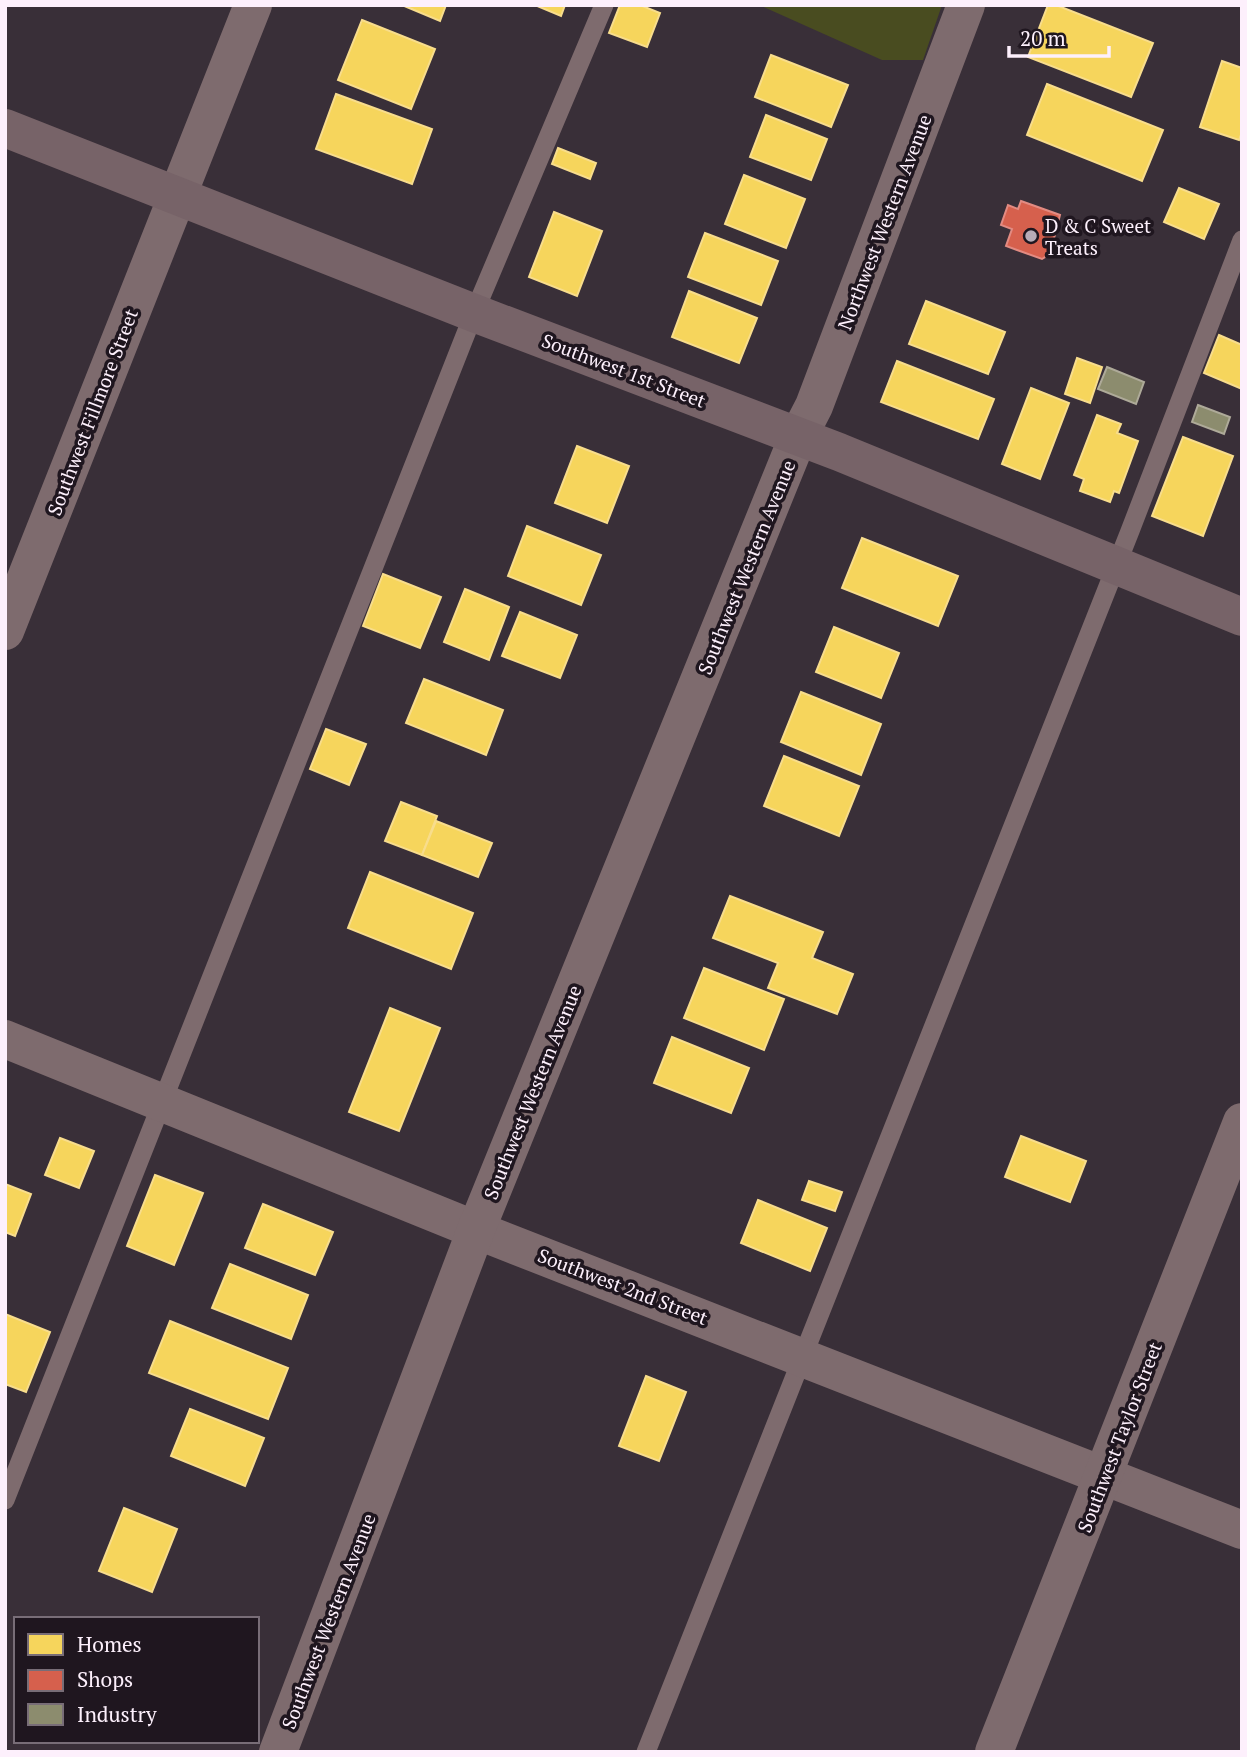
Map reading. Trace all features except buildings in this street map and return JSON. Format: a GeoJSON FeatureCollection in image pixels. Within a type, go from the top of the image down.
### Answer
{"type":"FeatureCollection","features":[{"type":"Feature","properties":{"kind":"street","name":"Southwest Fillmore Street"},"geometry":{"type":"LineString","coordinates":[[5,631],[253,5]]}},
{"type":"Feature","properties":{"kind":"street","name":"Northwest Western Avenue"},"geometry":{"type":"LineString","coordinates":[[798,437],[814,406],[966,5]]}},
{"type":"Feature","properties":{"kind":"street","name":"Southwest 1st Street"},"geometry":{"type":"LineString","coordinates":[[5,128],[798,437],[1242,617]]}},
{"type":"Feature","properties":{"kind":"street","name":"Southwest Western Avenue"},"geometry":{"type":"LineString","coordinates":[[278,1752],[476,1230],[798,437]]}},
{"type":"Feature","properties":{"kind":"street","name":"Southwest 2nd Street"},"geometry":{"type":"LineString","coordinates":[[5,1039],[476,1230],[801,1355],[1242,1530]]}},
{"type":"Feature","properties":{"kind":"street","name":"Southwest Taylor Street"},"geometry":{"type":"LineString","coordinates":[[995,1752],[1242,1122]]}},
{"type":"Feature","properties":{"kind":"lane"},"geometry":{"type":"LineString","coordinates":[[5,1500],[474,313],[604,5]]}},
{"type":"Feature","properties":{"kind":"lane"},"geometry":{"type":"LineString","coordinates":[[646,1752],[801,1355],[1116,566],[1242,240]]}},
{"type":"Feature","properties":{"kind":"green space"},"geometry":{"type":"Polygon","coordinates":[[[759,5],[942,5],[923,60],[882,60],[759,5]]]}},
{"type":"Feature","properties":{"kind":"place","name":"D & C Sweet Treats"},"geometry":{"type":"Point","coordinates":[1031,236]}}]}
